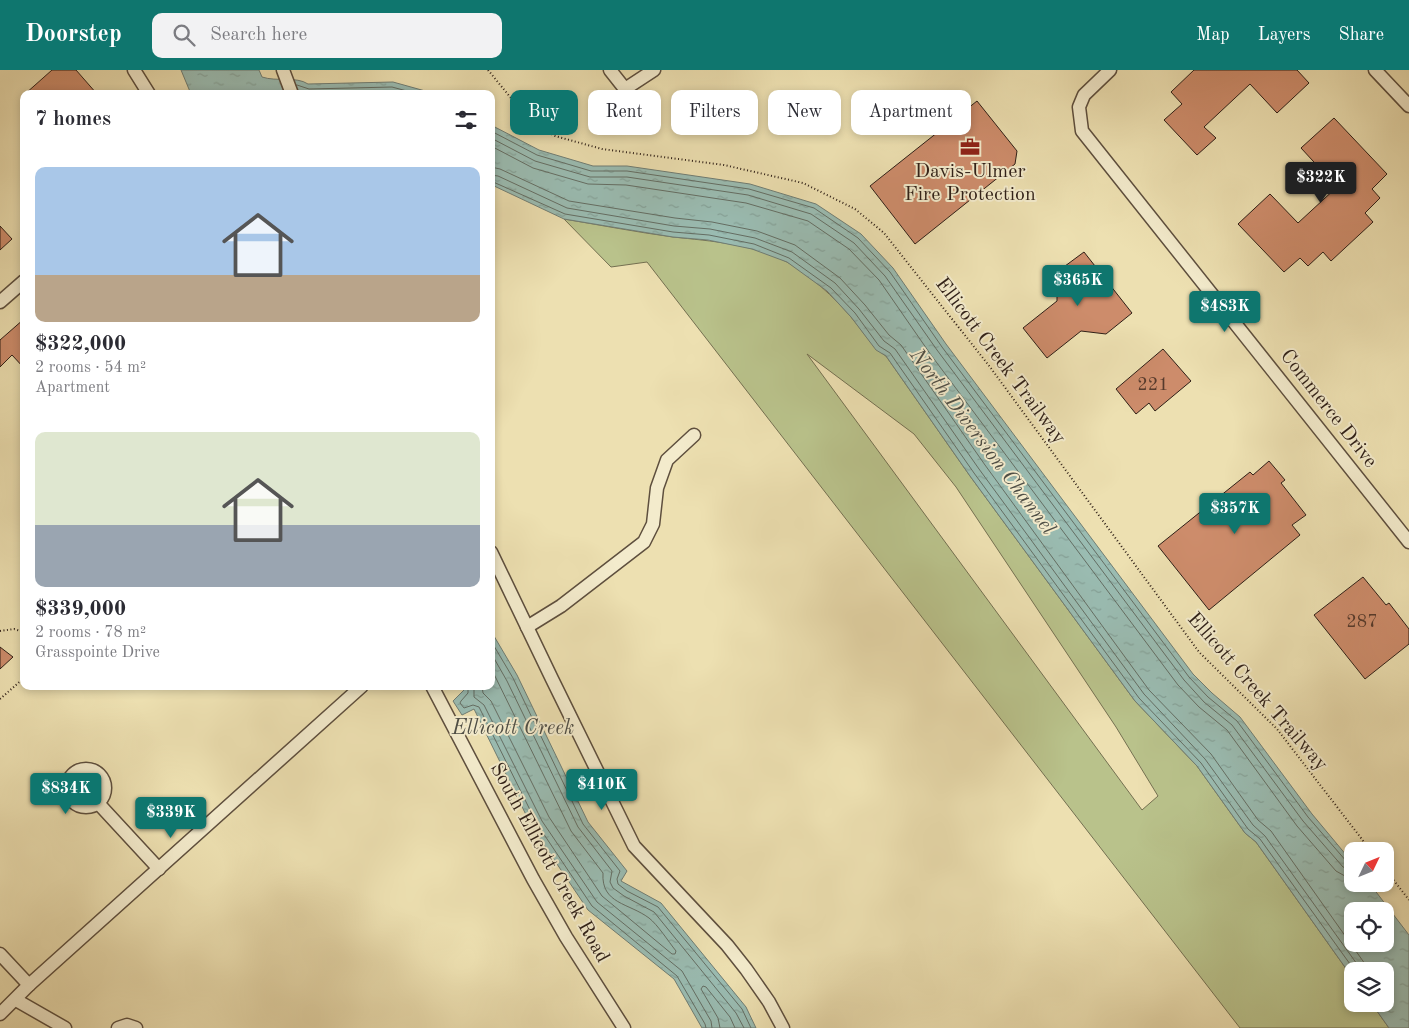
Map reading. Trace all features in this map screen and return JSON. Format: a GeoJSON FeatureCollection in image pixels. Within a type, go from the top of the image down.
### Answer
{"type":"FeatureCollection","features":[{"type":"Feature","properties":{"kind":"street"},"geometry":{"type":"LineString","coordinates":[[134,70],[146,90]]}},
{"type":"Feature","properties":{"kind":"street"},"geometry":{"type":"LineString","coordinates":[[283,70],[290,90]]}},
{"type":"Feature","properties":{"kind":"street"},"geometry":{"type":"LineString","coordinates":[[610,70],[625,89],[654,70]]}},
{"type":"Feature","properties":{"kind":"street","name":"Commerce Drive"},"geometry":{"type":"LineString","coordinates":[[1110,70],[1084,95],[1079,107],[1082,131],[1409,542]]}},
{"type":"Feature","properties":{"kind":"street"},"geometry":{"type":"LineString","coordinates":[[1375,70],[1409,106]]}},
{"type":"Feature","properties":{"kind":"street"},"geometry":{"type":"LineString","coordinates":[[0,302],[20,284]]}},
{"type":"Feature","properties":{"kind":"street"},"geometry":{"type":"LineString","coordinates":[[527,627],[561,606],[644,542],[652,524],[658,488],[667,460],[694,435]]}},
{"type":"Feature","properties":{"kind":"street"},"geometry":{"type":"LineString","coordinates":[[495,560],[634,846],[727,945],[769,1002],[783,1028]]}},
{"type":"Feature","properties":{"kind":"street"},"geometry":{"type":"LineString","coordinates":[[0,1014],[358,690]]}},
{"type":"Feature","properties":{"kind":"street","name":"South Ellicott Creek Road"},"geometry":{"type":"LineString","coordinates":[[434,690],[533,879],[566,937],[624,1028]]}},
{"type":"Feature","properties":{"kind":"street"},"geometry":{"type":"LineString","coordinates":[[98,803],[158,869]]}},
{"type":"Feature","properties":{"kind":"street"},"geometry":{"type":"LineString","coordinates":[[0,954],[29,986]]}},
{"type":"Feature","properties":{"kind":"street"},"geometry":{"type":"LineString","coordinates":[[16,1000],[65,1028]]}},
{"type":"Feature","properties":{"kind":"street"},"geometry":{"type":"LineString","coordinates":[[118,1028],[127,1025],[136,1028]]}},
{"type":"Feature","properties":{"kind":"path","name":"Ellicott Creek Trailway"},"geometry":{"type":"LineString","coordinates":[[488,70],[524,114],[539,127],[555,136],[602,149],[724,165],[803,183],[855,209],[884,233],[990,367],[1199,652],[1277,729],[1365,842]]}},
{"type":"Feature","properties":{"kind":"path"},"geometry":{"type":"LineString","coordinates":[[0,631],[14,629],[20,631]]}},
{"type":"Feature","properties":{"kind":"path"},"geometry":{"type":"LineString","coordinates":[[0,700],[20,682]]}},
{"type":"Feature","properties":{"kind":"path"},"geometry":{"type":"LineString","coordinates":[[1394,881],[1409,900]]}},
{"type":"Feature","properties":{"kind":"green space"},"geometry":{"type":"Polygon","coordinates":[[[564,219],[659,235],[731,244],[760,251],[796,267],[837,302],[871,343],[886,356],[970,476],[1135,701],[1197,766],[1245,833],[1256,842],[1344,966],[1344,1012],[1378,1012],[1389,1028],[1240,1028],[647,262],[611,267],[564,219]],[[807,354],[1142,810],[1158,796],[1116,727],[956,487],[914,434],[807,354]]]}},
{"type":"Feature","properties":{"kind":"water"},"geometry":{"type":"Polygon","coordinates":[[[181,70],[259,70],[262,77],[298,80],[308,84],[393,82],[422,90],[189,90],[181,70]]]}},
{"type":"Feature","properties":{"kind":"water","name":"North Diversion Channel"},"geometry":{"type":"Polygon","coordinates":[[[495,127],[539,150],[593,166],[627,166],[750,184],[816,204],[861,234],[893,268],[946,344],[1193,674],[1240,717],[1312,814],[1344,852],[1344,892],[1376,892],[1384,902],[1344,902],[1344,952],[1394,952],[1394,915],[1409,935],[1409,1028],[1389,1028],[1378,1012],[1394,1012],[1394,962],[1344,962],[1344,966],[1256,842],[1245,833],[1197,766],[1135,701],[970,476],[886,356],[876,350],[851,317],[827,291],[787,262],[752,249],[708,240],[673,237],[564,219],[495,186],[495,127]]]}},
{"type":"Feature","properties":{"kind":"water","name":"Ellicott Creek"},"geometry":{"type":"Polygon","coordinates":[[[495,638],[517,675],[588,822],[627,871],[621,881],[661,903],[746,1007],[756,1028],[702,1028],[674,979],[588,910],[532,827],[474,709],[462,715],[453,701],[464,690],[495,690],[495,638]]]}},
{"type":"Feature","properties":{"kind":"building"},"geometry":{"type":"Polygon","coordinates":[[[52,70],[76,70],[94,90],[30,90],[52,70]]]}},
{"type":"Feature","properties":{"kind":"building"},"geometry":{"type":"Polygon","coordinates":[[[1194,70],[1297,70],[1309,83],[1277,113],[1250,84],[1204,127],[1216,138],[1197,155],[1164,120],[1182,104],[1171,92],[1194,70]]]}},
{"type":"Feature","properties":{"kind":"building"},"geometry":{"type":"Polygon","coordinates":[[[977,101],[1017,151],[1015,164],[915,244],[870,186],[934,135],[971,135],[971,106],[977,101]]]}},
{"type":"Feature","properties":{"kind":"building"},"geometry":{"type":"Polygon","coordinates":[[[1334,118],[1387,174],[1372,189],[1380,198],[1365,213],[1373,222],[1331,261],[1323,252],[1308,266],[1300,258],[1284,272],[1238,224],[1270,194],[1298,223],[1337,187],[1301,148],[1334,118]]]}},
{"type":"Feature","properties":{"kind":"building"},"geometry":{"type":"Polygon","coordinates":[[[0,226],[12,239],[0,250],[0,226]]]}},
{"type":"Feature","properties":{"kind":"building"},"geometry":{"type":"Polygon","coordinates":[[[1084,252],[1132,313],[1106,334],[1081,331],[1047,358],[1023,328],[1057,301],[1057,272],[1084,252]]]}},
{"type":"Feature","properties":{"kind":"building"},"geometry":{"type":"Polygon","coordinates":[[[20,322],[20,364],[12,355],[0,367],[0,340],[20,322]]]}},
{"type":"Feature","properties":{"kind":"building"},"geometry":{"type":"Polygon","coordinates":[[[1163,349],[1191,381],[1155,411],[1149,403],[1136,414],[1116,389],[1163,349]]]}},
{"type":"Feature","properties":{"kind":"building"},"geometry":{"type":"Polygon","coordinates":[[[1269,461],[1285,480],[1281,483],[1306,515],[1292,525],[1300,535],[1209,610],[1158,546],[1250,472],[1253,475],[1269,461]]]}},
{"type":"Feature","properties":{"kind":"building"},"geometry":{"type":"Polygon","coordinates":[[[1363,577],[1386,605],[1389,603],[1409,629],[1409,644],[1365,679],[1314,615],[1363,577]]]}},
{"type":"Feature","properties":{"kind":"building"},"geometry":{"type":"Polygon","coordinates":[[[0,647],[13,657],[0,669],[0,647]]]}},
{"type":"Feature","properties":{"kind":"place","name":"Davis-Ulmer Fire Protection"},"geometry":{"type":"Point","coordinates":[970,147]}}]}
